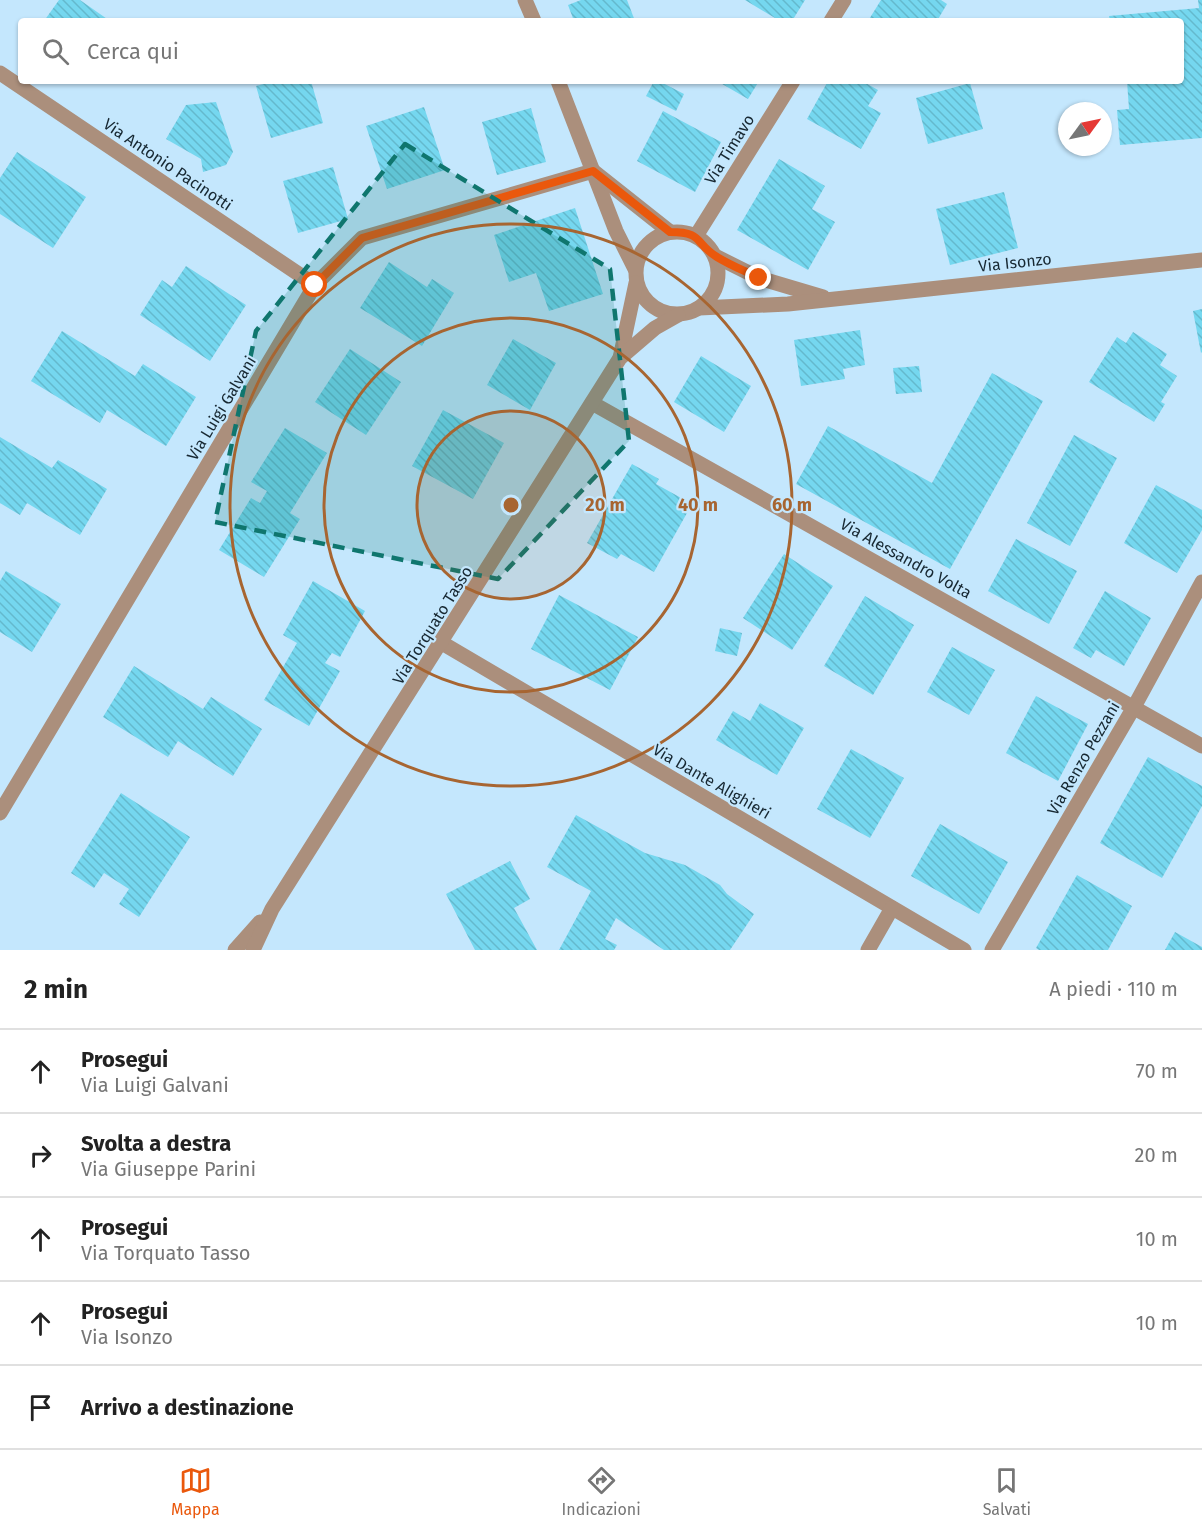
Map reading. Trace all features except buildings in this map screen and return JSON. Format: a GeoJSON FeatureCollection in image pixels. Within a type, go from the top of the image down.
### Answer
{"type":"FeatureCollection","features":[{"type":"Feature","properties":{"kind":"street"},"geometry":{"type":"LineString","coordinates":[[526,0],[533,18]]}},
{"type":"Feature","properties":{"kind":"street"},"geometry":{"type":"LineString","coordinates":[[833,18],[844,0]]}},
{"type":"Feature","properties":{"kind":"street","name":"Via Antonio Pacinotti"},"geometry":{"type":"LineString","coordinates":[[0,73],[315,285]]}},
{"type":"Feature","properties":{"kind":"street"},"geometry":{"type":"LineString","coordinates":[[559,84],[645,300],[652,307],[667,314],[678,315]]}},
{"type":"Feature","properties":{"kind":"street","name":"Via Timavo"},"geometry":{"type":"LineString","coordinates":[[696,236],[791,84]]}},
{"type":"Feature","properties":{"kind":"street"},"geometry":{"type":"LineString","coordinates":[[593,171],[670,232],[682,232],[696,236],[715,256],[719,275],[713,294],[699,308]]}},
{"type":"Feature","properties":{"kind":"street","name":"Via Luigi Galvani"},"geometry":{"type":"LineString","coordinates":[[0,813],[315,285],[362,238],[593,171]]}},
{"type":"Feature","properties":{"kind":"street","name":"Via Torquato Tasso"},"geometry":{"type":"LineString","coordinates":[[620,358],[642,250],[660,235],[670,232]]}},
{"type":"Feature","properties":{"kind":"street","name":"Via Isonzo"},"geometry":{"type":"LineString","coordinates":[[715,256],[759,278],[831,299]]}},
{"type":"Feature","properties":{"kind":"street","name":"Via Isonzo"},"geometry":{"type":"LineString","coordinates":[[699,308],[788,304],[1202,261]]}},
{"type":"Feature","properties":{"kind":"street","name":"Via Torquato Tasso"},"geometry":{"type":"LineString","coordinates":[[253,950],[272,909],[620,358],[655,328],[678,315],[699,308]]}},
{"type":"Feature","properties":{"kind":"street","name":"Via Alessandro Volta"},"geometry":{"type":"LineString","coordinates":[[592,403],[1202,746]]}},
{"type":"Feature","properties":{"kind":"street","name":"Via Renzo Pezzani"},"geometry":{"type":"LineString","coordinates":[[992,950],[1134,706],[1202,582]]}},
{"type":"Feature","properties":{"kind":"street","name":"Via Dante Alighieri"},"geometry":{"type":"LineString","coordinates":[[442,643],[964,950]]}},
{"type":"Feature","properties":{"kind":"street"},"geometry":{"type":"LineString","coordinates":[[868,950],[892,908]]}},
{"type":"Feature","properties":{"kind":"street","name":"Via Torquato Tasso"},"geometry":{"type":"LineString","coordinates":[[235,950],[272,909]]}},
{"type":"Feature","properties":{"kind":"highlighted area"},"geometry":{"type":"Polygon","coordinates":[[[405,144],[610,269],[629,441],[498,579],[215,522],[256,331],[405,144]]]}},
{"type":"Feature","properties":{"kind":"route"},"geometry":{"type":"LineString","coordinates":[[315,285],[362,238],[593,171],[670,232],[682,232],[696,236],[715,256],[759,278]]}}]}
